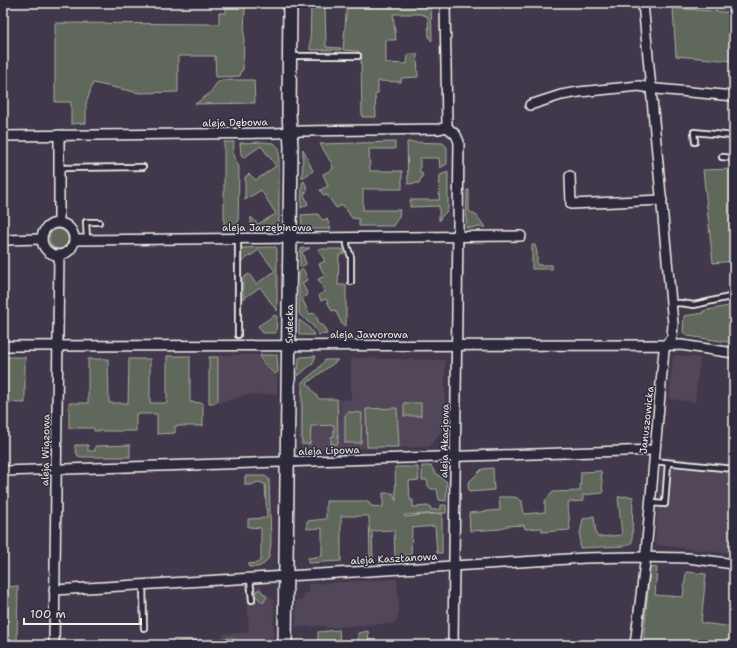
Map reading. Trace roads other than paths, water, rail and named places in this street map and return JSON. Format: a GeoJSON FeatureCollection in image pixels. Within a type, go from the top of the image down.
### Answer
{"type":"FeatureCollection","features":[{"type":"Feature","properties":{"kind":"street","name":"Sudecka"},"geometry":{"type":"LineString","coordinates":[[285,645],[291,147],[289,56],[290,3]]}},
{"type":"Feature","properties":{"kind":"street"},"geometry":{"type":"LineString","coordinates":[[445,3],[447,127]]}},
{"type":"Feature","properties":{"kind":"street","name":"Januszowicka"},"geometry":{"type":"LineString","coordinates":[[635,645],[645,557],[664,350],[672,337],[673,324],[643,3]]}},
{"type":"Feature","properties":{"kind":"street"},"geometry":{"type":"LineString","coordinates":[[530,105],[561,95],[639,86],[734,96]]}},
{"type":"Feature","properties":{"kind":"street","name":"aleja Dębowa"},"geometry":{"type":"LineString","coordinates":[[3,136],[439,129],[447,127]]}},
{"type":"Feature","properties":{"kind":"street","name":"aleja Akacjowa"},"geometry":{"type":"LineString","coordinates":[[447,127],[455,134],[459,142],[453,645]]}},
{"type":"Feature","properties":{"kind":"street"},"geometry":{"type":"LineString","coordinates":[[59,222],[60,135]]}},
{"type":"Feature","properties":{"kind":"street"},"geometry":{"type":"LineString","coordinates":[[570,176],[572,204],[662,200]]}},
{"type":"Feature","properties":{"kind":"street"},"geometry":{"type":"LineString","coordinates":[[59,222],[68,225],[72,229],[75,240],[72,248],[68,252],[59,255],[46,250],[42,239],[46,228],[53,223],[59,222]]}},
{"type":"Feature","properties":{"kind":"street"},"geometry":{"type":"LineString","coordinates":[[459,236],[521,236]]}},
{"type":"Feature","properties":{"kind":"street","name":"aleja Jarzębinowa"},"geometry":{"type":"LineString","coordinates":[[75,240],[459,236]]}},
{"type":"Feature","properties":{"kind":"street"},"geometry":{"type":"LineString","coordinates":[[3,240],[42,239]]}},
{"type":"Feature","properties":{"kind":"street","name":"aleja Wiązowa"},"geometry":{"type":"LineString","coordinates":[[54,645],[55,469],[59,255]]}},
{"type":"Feature","properties":{"kind":"street","name":"aleja Jaworowa"},"geometry":{"type":"LineString","coordinates":[[3,346],[681,345],[734,353]]}},
{"type":"Feature","properties":{"kind":"street","name":"aleja Lipowa"},"geometry":{"type":"LineString","coordinates":[[3,470],[655,450]]}},
{"type":"Feature","properties":{"kind":"street","name":"aleja Kasztanowa"},"geometry":{"type":"LineString","coordinates":[[54,590],[585,558],[688,558],[734,564]]}},
{"type":"Feature","properties":{"kind":"lane"},"geometry":{"type":"LineString","coordinates":[[289,56],[358,56]]}},
{"type":"Feature","properties":{"kind":"lane"},"geometry":{"type":"LineString","coordinates":[[694,142],[694,132],[734,136]]}},
{"type":"Feature","properties":{"kind":"lane"},"geometry":{"type":"LineString","coordinates":[[722,158],[734,158]]}},
{"type":"Feature","properties":{"kind":"lane"},"geometry":{"type":"LineString","coordinates":[[59,168],[143,167]]}},
{"type":"Feature","properties":{"kind":"lane"},"geometry":{"type":"LineString","coordinates":[[87,240],[86,222],[99,222]]}},
{"type":"Feature","properties":{"kind":"lane"},"geometry":{"type":"LineString","coordinates":[[238,238],[238,335]]}},
{"type":"Feature","properties":{"kind":"lane"},"geometry":{"type":"LineString","coordinates":[[347,238],[347,245],[351,257],[351,282]]}},
{"type":"Feature","properties":{"kind":"lane"},"geometry":{"type":"LineString","coordinates":[[671,304],[680,303],[694,305],[734,296]]}},
{"type":"Feature","properties":{"kind":"lane"},"geometry":{"type":"LineString","coordinates":[[653,462],[734,469]]}},
{"type":"Feature","properties":{"kind":"lane"},"geometry":{"type":"LineString","coordinates":[[650,503],[665,504],[668,463]]}},
{"type":"Feature","properties":{"kind":"lane"},"geometry":{"type":"LineString","coordinates":[[250,579],[252,600]]}},
{"type":"Feature","properties":{"kind":"lane"},"geometry":{"type":"LineString","coordinates":[[143,584],[144,628]]}}]}
